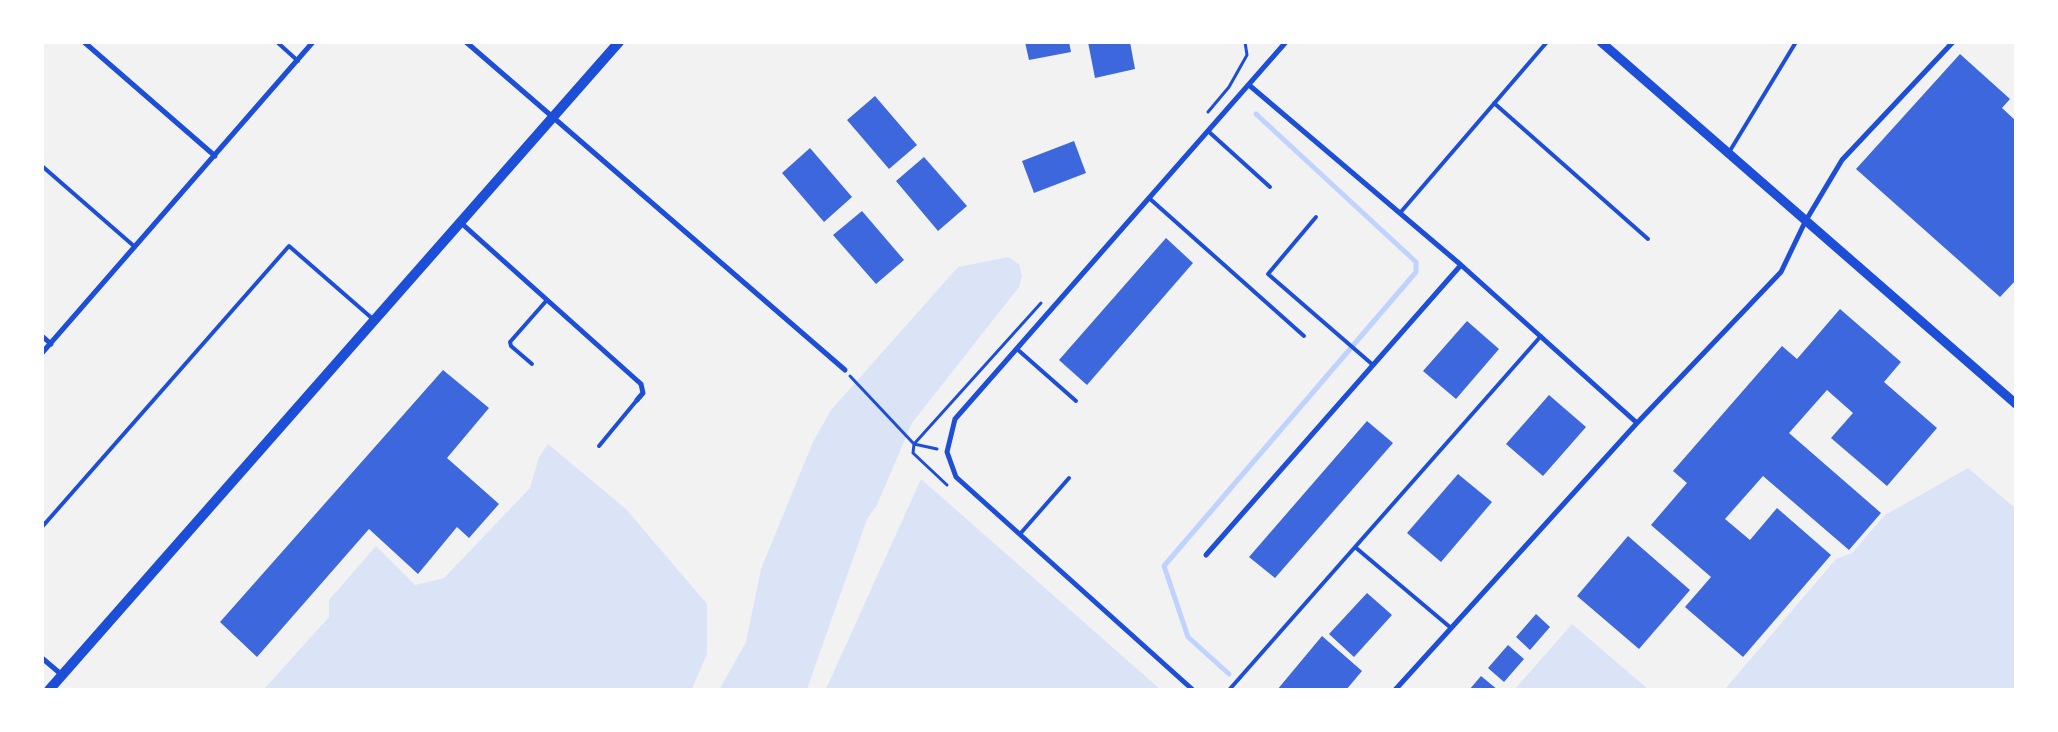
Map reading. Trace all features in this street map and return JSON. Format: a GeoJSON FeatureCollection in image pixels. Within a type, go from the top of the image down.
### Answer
{"type":"FeatureCollection","features":[{"type":"Feature","properties":{"kind":"main road"},"geometry":{"type":"LineString","coordinates":[[49,690],[619,42]]}},
{"type":"Feature","properties":{"kind":"street"},"geometry":{"type":"LineString","coordinates":[[84,42],[215,156]]}},
{"type":"Feature","properties":{"kind":"street"},"geometry":{"type":"LineString","coordinates":[[42,353],[313,42]]}},
{"type":"Feature","properties":{"kind":"street"},"geometry":{"type":"LineString","coordinates":[[466,42],[845,370]]}},
{"type":"Feature","properties":{"kind":"street"},"geometry":{"type":"LineString","coordinates":[[1194,690],[956,477],[947,452],[956,420],[1286,42]]}},
{"type":"Feature","properties":{"kind":"street"},"geometry":{"type":"LineString","coordinates":[[1601,42],[1805,222],[2016,404]]}},
{"type":"Feature","properties":{"kind":"street"},"geometry":{"type":"LineString","coordinates":[[1395,690],[1637,423],[1781,272],[1805,222],[1842,160],[1953,42]]}},
{"type":"Feature","properties":{"kind":"street"},"geometry":{"type":"LineString","coordinates":[[1249,84],[1461,264],[1637,423]]}},
{"type":"Feature","properties":{"kind":"street"},"geometry":{"type":"LineString","coordinates":[[460,222],[640,384],[643,393],[637,400]]}},
{"type":"Feature","properties":{"kind":"street"},"geometry":{"type":"LineString","coordinates":[[1206,555],[1461,264]]}},
{"type":"Feature","properties":{"kind":"street"},"geometry":{"type":"LineString","coordinates":[[42,336],[51,344]]}},
{"type":"Feature","properties":{"kind":"street"},"geometry":{"type":"LineString","coordinates":[[42,658],[62,675]]}},
{"type":"Feature","properties":{"kind":"lane"},"geometry":{"type":"LineString","coordinates":[[277,42],[298,60]]}},
{"type":"Feature","properties":{"kind":"lane"},"geometry":{"type":"LineString","coordinates":[[1400,213],[1547,42]]}},
{"type":"Feature","properties":{"kind":"lane"},"geometry":{"type":"LineString","coordinates":[[1728,154],[1796,42]]}},
{"type":"Feature","properties":{"kind":"lane"},"geometry":{"type":"LineString","coordinates":[[1494,103],[1648,239]]}},
{"type":"Feature","properties":{"kind":"lane"},"geometry":{"type":"LineString","coordinates":[[1208,131],[1270,186]]}},
{"type":"Feature","properties":{"kind":"lane"},"geometry":{"type":"LineString","coordinates":[[42,166],[135,247]]}},
{"type":"Feature","properties":{"kind":"lane"},"geometry":{"type":"LineString","coordinates":[[1149,198],[1304,336]]}},
{"type":"Feature","properties":{"kind":"lane"},"geometry":{"type":"LineString","coordinates":[[1316,217],[1268,274],[1373,365]]}},
{"type":"Feature","properties":{"kind":"lane"},"geometry":{"type":"LineString","coordinates":[[42,527],[289,246],[374,320]]}},
{"type":"Feature","properties":{"kind":"lane"},"geometry":{"type":"LineString","coordinates":[[532,364],[511,346],[510,342],[547,300]]}},
{"type":"Feature","properties":{"kind":"lane"},"geometry":{"type":"LineString","coordinates":[[1229,690],[1541,336]]}},
{"type":"Feature","properties":{"kind":"lane"},"geometry":{"type":"LineString","coordinates":[[1017,349],[1076,401]]}},
{"type":"Feature","properties":{"kind":"lane"},"geometry":{"type":"LineString","coordinates":[[599,446],[637,400]]}},
{"type":"Feature","properties":{"kind":"lane"},"geometry":{"type":"LineString","coordinates":[[1020,534],[1069,478]]}},
{"type":"Feature","properties":{"kind":"lane"},"geometry":{"type":"LineString","coordinates":[[1355,547],[1451,628]]}},
{"type":"Feature","properties":{"kind":"path"},"geometry":{"type":"LineString","coordinates":[[1204,117],[1234,79],[1247,55],[1245,42]]}},
{"type":"Feature","properties":{"kind":"path"},"geometry":{"type":"LineString","coordinates":[[950,488],[913,453],[914,444],[1047,295]]}},
{"type":"Feature","properties":{"kind":"path"},"geometry":{"type":"LineString","coordinates":[[860,388],[914,444],[947,452]]}},
{"type":"Feature","properties":{"kind":"shaded area"},"geometry":{"type":"Polygon","coordinates":[[[1008,257],[1019,264],[1022,276],[1019,287],[912,423],[877,505],[867,519],[807,689],[719,690],[746,642],[761,569],[813,442],[831,410],[958,267],[1008,257]]]}},
{"type":"Feature","properties":{"kind":"shaded area"},"geometry":{"type":"Polygon","coordinates":[[[548,444],[626,509],[707,604],[707,654],[692,689],[264,689],[329,617],[329,600],[376,546],[415,585],[444,578],[530,488],[539,457],[548,444]]]}},
{"type":"Feature","properties":{"kind":"shaded area"},"geometry":{"type":"Polygon","coordinates":[[[1968,468],[2015,508],[2015,689],[1725,689],[1836,559],[1852,553],[1885,515],[1968,468]]]}},
{"type":"Feature","properties":{"kind":"shaded area"},"geometry":{"type":"Polygon","coordinates":[[[921,479],[1160,689],[826,689],[921,479]]]}},
{"type":"Feature","properties":{"kind":"shaded area"},"geometry":{"type":"Polygon","coordinates":[[[1572,624],[1648,689],[1515,689],[1572,624]]]}},
{"type":"Feature","properties":{"kind":"building"},"geometry":{"type":"Polygon","coordinates":[[[1025,42],[1069,42],[1071,52],[1029,60],[1025,42]]]}},
{"type":"Feature","properties":{"kind":"building"},"geometry":{"type":"Polygon","coordinates":[[[1088,42],[1130,42],[1135,69],[1095,78],[1088,42]]]}},
{"type":"Feature","properties":{"kind":"building"},"geometry":{"type":"Polygon","coordinates":[[[1960,54],[2010,99],[2002,108],[2016,121],[2016,280],[2000,297],[1856,169],[1960,54]]]}},
{"type":"Feature","properties":{"kind":"building"},"geometry":{"type":"Polygon","coordinates":[[[875,96],[917,145],[889,169],[847,120],[875,96]]]}},
{"type":"Feature","properties":{"kind":"building"},"geometry":{"type":"Polygon","coordinates":[[[1074,141],[1086,173],[1034,193],[1022,161],[1074,141]]]}},
{"type":"Feature","properties":{"kind":"building"},"geometry":{"type":"Polygon","coordinates":[[[810,148],[852,197],[824,222],[782,173],[810,148]]]}},
{"type":"Feature","properties":{"kind":"building"},"geometry":{"type":"Polygon","coordinates":[[[924,157],[967,206],[938,231],[896,181],[924,157]]]}},
{"type":"Feature","properties":{"kind":"building"},"geometry":{"type":"Polygon","coordinates":[[[862,211],[904,260],[876,284],[833,235],[862,211]]]}},
{"type":"Feature","properties":{"kind":"building"},"geometry":{"type":"Polygon","coordinates":[[[1166,238],[1193,263],[1087,385],[1059,360],[1166,238]]]}},
{"type":"Feature","properties":{"kind":"building"},"geometry":{"type":"Polygon","coordinates":[[[1840,309],[1901,362],[1884,382],[1937,428],[1887,486],[1831,438],[1853,413],[1827,390],[1789,433],[1881,513],[1849,550],[1763,476],[1725,519],[1750,540],[1777,508],[1831,555],[1743,657],[1685,607],[1711,577],[1651,525],[1687,483],[1673,471],[1782,346],[1797,359],[1840,309]]]}},
{"type":"Feature","properties":{"kind":"building"},"geometry":{"type":"Polygon","coordinates":[[[1467,321],[1499,349],[1456,399],[1423,371],[1467,321]]]}},
{"type":"Feature","properties":{"kind":"building"},"geometry":{"type":"Polygon","coordinates":[[[443,370],[489,408],[447,458],[499,504],[469,538],[457,527],[418,574],[369,529],[257,657],[220,622],[443,370]]]}},
{"type":"Feature","properties":{"kind":"building"},"geometry":{"type":"Polygon","coordinates":[[[1549,395],[1586,427],[1543,476],[1506,444],[1549,395]]]}},
{"type":"Feature","properties":{"kind":"building"},"geometry":{"type":"Polygon","coordinates":[[[1367,421],[1393,443],[1275,578],[1249,557],[1367,421]]]}},
{"type":"Feature","properties":{"kind":"building"},"geometry":{"type":"Polygon","coordinates":[[[1458,474],[1492,502],[1441,562],[1407,533],[1458,474]]]}},
{"type":"Feature","properties":{"kind":"building"},"geometry":{"type":"Polygon","coordinates":[[[1628,536],[1690,590],[1639,649],[1577,596],[1628,536]]]}},
{"type":"Feature","properties":{"kind":"building"},"geometry":{"type":"Polygon","coordinates":[[[1367,593],[1392,615],[1354,657],[1329,634],[1367,593]]]}},
{"type":"Feature","properties":{"kind":"building"},"geometry":{"type":"Polygon","coordinates":[[[1536,614],[1550,627],[1530,650],[1516,637],[1536,614]]]}},
{"type":"Feature","properties":{"kind":"building"},"geometry":{"type":"Polygon","coordinates":[[[1322,636],[1362,671],[1346,690],[1277,690],[1322,636]]]}},
{"type":"Feature","properties":{"kind":"building"},"geometry":{"type":"Polygon","coordinates":[[[1508,645],[1524,659],[1504,682],[1488,668],[1508,645]]]}},
{"type":"Feature","properties":{"kind":"building"},"geometry":{"type":"Polygon","coordinates":[[[1481,676],[1498,690],[1469,690],[1481,676]]]}},
{"type":"Feature","properties":{"kind":"waterway"},"geometry":{"type":"LineString","coordinates":[[1229,674],[1188,637],[1164,566],[1416,272],[1416,262],[1256,114]]}}]}
